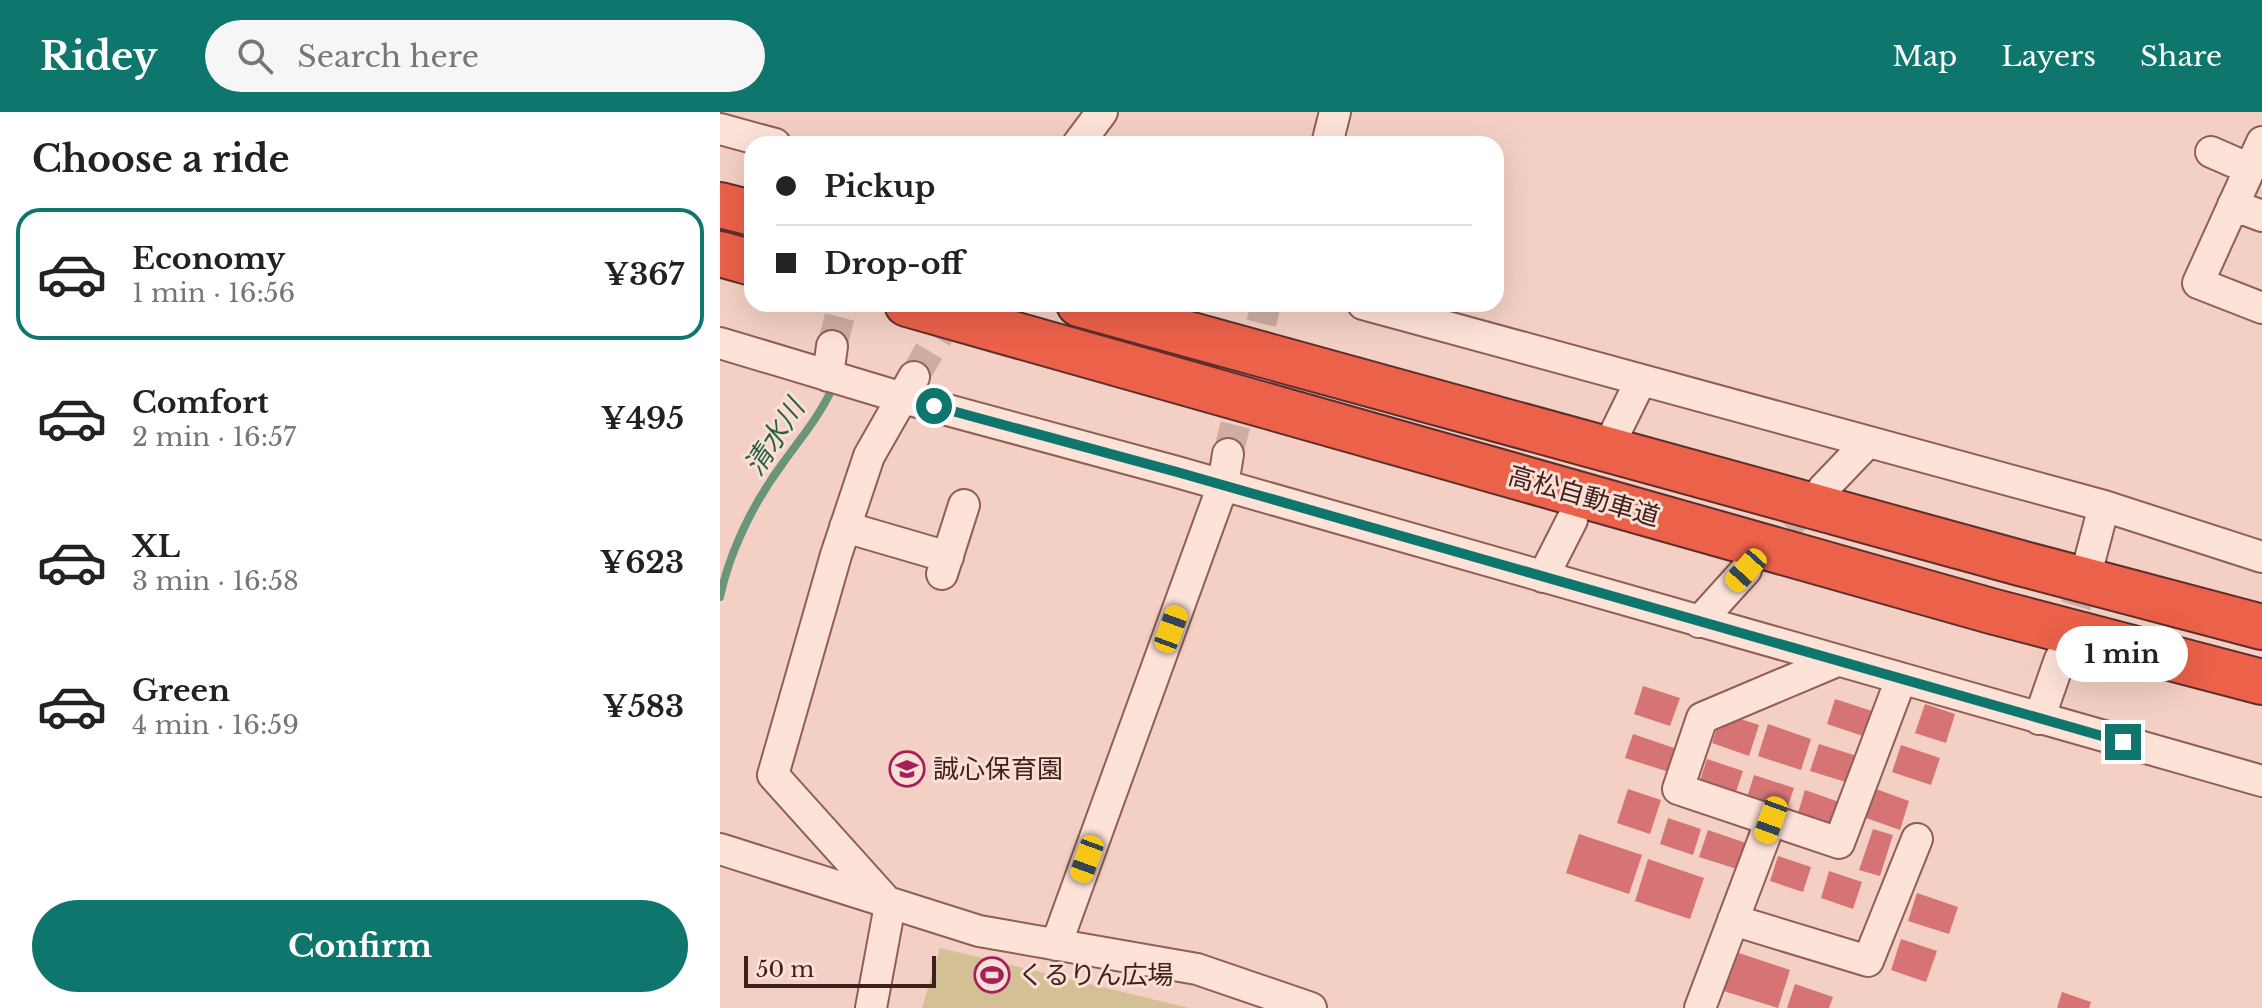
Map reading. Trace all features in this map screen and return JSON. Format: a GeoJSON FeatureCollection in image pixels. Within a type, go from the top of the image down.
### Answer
{"type":"FeatureCollection","features":[{"type":"Feature","properties":{"kind":"highway"},"geometry":{"type":"LineString","coordinates":[[720,205],[744,211]]}},
{"type":"Feature","properties":{"kind":"highway"},"geometry":{"type":"LineString","coordinates":[[720,254],[744,261]]}},
{"type":"Feature","properties":{"kind":"highway","name":"高松自動車道"},"geometry":{"type":"LineString","coordinates":[[935,312],[1991,611],[2262,682]]}},
{"type":"Feature","properties":{"kind":"highway","name":"高松自動車道"},"geometry":{"type":"LineString","coordinates":[[1108,312],[2262,627]]}},
{"type":"Feature","properties":{"kind":"street"},"geometry":{"type":"LineString","coordinates":[[1084,136],[1102,112]]}},
{"type":"Feature","properties":{"kind":"street"},"geometry":{"type":"LineString","coordinates":[[1329,136],[1335,112]]}},
{"type":"Feature","properties":{"kind":"street"},"geometry":{"type":"LineString","coordinates":[[720,129],[746,136]]}},
{"type":"Feature","properties":{"kind":"street"},"geometry":{"type":"LineString","coordinates":[[2211,152],[2256,156],[2198,283],[2262,308]]}},
{"type":"Feature","properties":{"kind":"street"},"geometry":{"type":"LineString","coordinates":[[2233,205],[2262,216]]}},
{"type":"Feature","properties":{"kind":"street"},"geometry":{"type":"LineString","coordinates":[[1392,312],[2104,506],[2262,557]]}},
{"type":"Feature","properties":{"kind":"street"},"geometry":{"type":"LineString","coordinates":[[720,343],[830,361],[1223,485],[2262,781]]}},
{"type":"Feature","properties":{"kind":"street"},"geometry":{"type":"LineString","coordinates":[[1616,431],[1641,380]]}},
{"type":"Feature","properties":{"kind":"street"},"geometry":{"type":"LineString","coordinates":[[890,905],[773,775],[845,527],[869,456],[909,387]]}},
{"type":"Feature","properties":{"kind":"street"},"geometry":{"type":"LineString","coordinates":[[1823,489],[1868,442]]}},
{"type":"Feature","properties":{"kind":"street"},"geometry":{"type":"LineString","coordinates":[[1056,945],[1223,485],[1228,454]]}},
{"type":"Feature","properties":{"kind":"street"},"geometry":{"type":"LineString","coordinates":[[845,527],[945,566],[964,505]]}},
{"type":"Feature","properties":{"kind":"street"},"geometry":{"type":"LineString","coordinates":[[2089,563],[2104,506]]}},
{"type":"Feature","properties":{"kind":"street"},"geometry":{"type":"LineString","coordinates":[[1543,577],[1572,520]]}},
{"type":"Feature","properties":{"kind":"street"},"geometry":{"type":"LineString","coordinates":[[1699,622],[1746,570]]}},
{"type":"Feature","properties":{"kind":"street"},"geometry":{"type":"LineString","coordinates":[[2039,719],[2060,659]]}},
{"type":"Feature","properties":{"kind":"street"},"geometry":{"type":"LineString","coordinates":[[1837,661],[1702,718],[1678,789],[1839,843],[1901,679]]}},
{"type":"Feature","properties":{"kind":"street"},"geometry":{"type":"LineString","coordinates":[[1700,1008],[1771,820]]}},
{"type":"Feature","properties":{"kind":"street"},"geometry":{"type":"LineString","coordinates":[[1733,920],[1868,961],[1917,839]]}},
{"type":"Feature","properties":{"kind":"street"},"geometry":{"type":"LineString","coordinates":[[720,849],[979,931],[1197,969],[1311,1008]]}},
{"type":"Feature","properties":{"kind":"street"},"geometry":{"type":"LineString","coordinates":[[871,1008],[890,905]]}},
{"type":"Feature","properties":{"kind":"shaded area","name":"くるりん広場"},"geometry":{"type":"Polygon","coordinates":[[[940,948],[1189,1008],[922,1008],[940,948]]]}},
{"type":"Feature","properties":{"kind":"building"},"geometry":{"type":"Polygon","coordinates":[[[1643,686],[1680,698],[1670,726],[1634,714],[1643,686]]]}},
{"type":"Feature","properties":{"kind":"building"},"geometry":{"type":"Polygon","coordinates":[[[1835,699],[1872,711],[1863,736],[1827,724],[1835,699]]]}},
{"type":"Feature","properties":{"kind":"building"},"geometry":{"type":"Polygon","coordinates":[[[1925,704],[1955,714],[1946,743],[1915,733],[1925,704]]]}},
{"type":"Feature","properties":{"kind":"building"},"geometry":{"type":"Polygon","coordinates":[[[1722,713],[1759,725],[1749,756],[1712,743],[1722,713]]]}},
{"type":"Feature","properties":{"kind":"building"},"geometry":{"type":"Polygon","coordinates":[[[1768,724],[1811,739],[1801,770],[1758,756],[1768,724]]]}},
{"type":"Feature","properties":{"kind":"building"},"geometry":{"type":"Polygon","coordinates":[[[1633,734],[1677,749],[1669,772],[1625,758],[1633,734]]]}},
{"type":"Feature","properties":{"kind":"building"},"geometry":{"type":"Polygon","coordinates":[[[1819,744],[1857,756],[1849,783],[1810,771],[1819,744]]]}},
{"type":"Feature","properties":{"kind":"building"},"geometry":{"type":"Polygon","coordinates":[[[1901,745],[1940,758],[1931,785],[1892,772],[1901,745]]]}},
{"type":"Feature","properties":{"kind":"building"},"geometry":{"type":"Polygon","coordinates":[[[1707,759],[1743,771],[1734,798],[1698,786],[1707,759]]]}},
{"type":"Feature","properties":{"kind":"building"},"geometry":{"type":"Polygon","coordinates":[[[1754,775],[1794,788],[1785,814],[1746,801],[1754,775]]]}},
{"type":"Feature","properties":{"kind":"building"},"geometry":{"type":"Polygon","coordinates":[[[1628,789],[1661,800],[1650,834],[1617,823],[1628,789]]]}},
{"type":"Feature","properties":{"kind":"building"},"geometry":{"type":"Polygon","coordinates":[[[1876,789],[1909,801],[1900,830],[1866,818],[1876,789]]]}},
{"type":"Feature","properties":{"kind":"building"},"geometry":{"type":"Polygon","coordinates":[[[1805,790],[1842,803],[1834,829],[1797,816],[1805,790]]]}},
{"type":"Feature","properties":{"kind":"building"},"geometry":{"type":"Polygon","coordinates":[[[1668,818],[1701,829],[1693,855],[1660,844],[1668,818]]]}},
{"type":"Feature","properties":{"kind":"building"},"geometry":{"type":"Polygon","coordinates":[[[1873,829],[1893,835],[1880,876],[1859,870],[1873,829]]]}},
{"type":"Feature","properties":{"kind":"building"},"geometry":{"type":"Polygon","coordinates":[[[1708,830],[1749,844],[1740,870],[1699,857],[1708,830]]]}},
{"type":"Feature","properties":{"kind":"building"},"geometry":{"type":"Polygon","coordinates":[[[1579,834],[1642,855],[1629,894],[1566,873],[1579,834]]]}},
{"type":"Feature","properties":{"kind":"building"},"geometry":{"type":"Polygon","coordinates":[[[1778,856],[1811,867],[1803,892],[1770,881],[1778,856]]]}},
{"type":"Feature","properties":{"kind":"building"},"geometry":{"type":"Polygon","coordinates":[[[1648,859],[1704,878],[1690,919],[1635,901],[1648,859]]]}},
{"type":"Feature","properties":{"kind":"building"},"geometry":{"type":"Polygon","coordinates":[[[1829,871],[1862,882],[1853,909],[1821,898],[1829,871]]]}},
{"type":"Feature","properties":{"kind":"building"},"geometry":{"type":"Polygon","coordinates":[[[1917,893],[1958,907],[1949,934],[1908,921],[1917,893]]]}},
{"type":"Feature","properties":{"kind":"building"},"geometry":{"type":"Polygon","coordinates":[[[1901,939],[1937,951],[1926,982],[1891,970],[1901,939]]]}},
{"type":"Feature","properties":{"kind":"building"},"geometry":{"type":"Polygon","coordinates":[[[1730,950],[1790,970],[1778,1008],[1717,989],[1730,950]]]}},
{"type":"Feature","properties":{"kind":"building"},"geometry":{"type":"Polygon","coordinates":[[[1795,984],[1833,997],[1829,1008],[1787,1008],[1795,984]]]}},
{"type":"Feature","properties":{"kind":"building"},"geometry":{"type":"Polygon","coordinates":[[[2062,992],[2091,1002],[2089,1008],[2057,1008],[2062,992]]]}},
{"type":"Feature","properties":{"kind":"waterway","name":"清水川"},"geometry":{"type":"LineString","coordinates":[[720,597],[730,562],[753,510],[831,391]]}},
{"type":"Feature","properties":{"kind":"tunnel"},"geometry":{"type":"LineString","coordinates":[[832,346],[841,312]]}},
{"type":"Feature","properties":{"kind":"tunnel"},"geometry":{"type":"LineString","coordinates":[[914,377],[952,312]]}},
{"type":"Feature","properties":{"kind":"tunnel"},"geometry":{"type":"LineString","coordinates":[[1228,454],[1264,312]]}},
{"type":"Feature","properties":{"kind":"tunnel"},"geometry":{"type":"LineString","coordinates":[[1756,560],[1819,493]]}},
{"type":"Feature","properties":{"kind":"tunnel"},"geometry":{"type":"LineString","coordinates":[[2063,649],[2089,563]]}},
{"type":"Feature","properties":{"kind":"place","name":"誠心保育園"},"geometry":{"type":"Point","coordinates":[907,769]}},
{"type":"Feature","properties":{"kind":"place","name":"くるりん広場"},"geometry":{"type":"Point","coordinates":[992,975]}},
{"type":"Feature","properties":{"kind":"route"},"geometry":{"type":"LineString","coordinates":[[934,406],[1177,472],[2123,742]]}}]}
